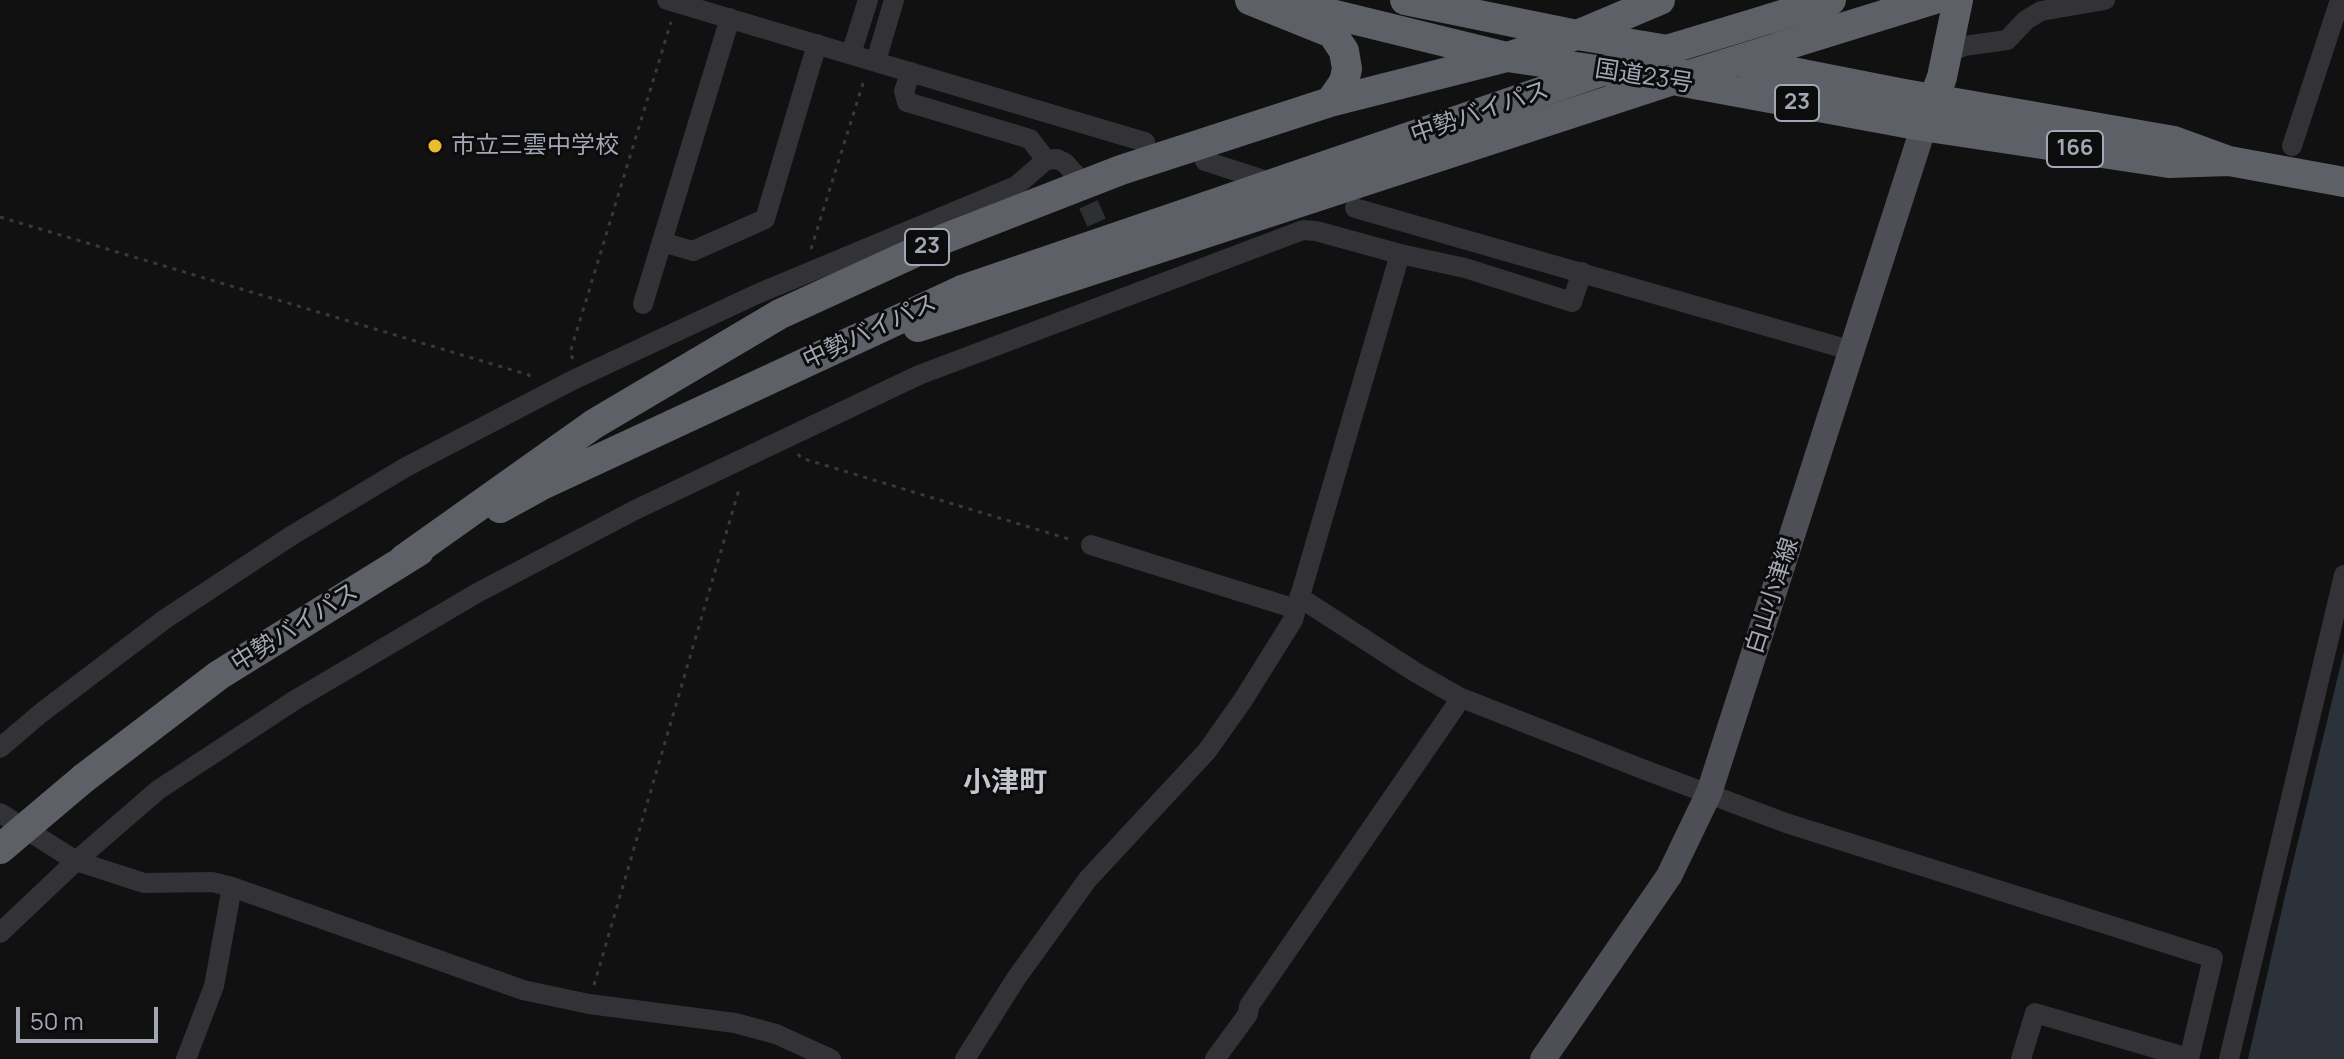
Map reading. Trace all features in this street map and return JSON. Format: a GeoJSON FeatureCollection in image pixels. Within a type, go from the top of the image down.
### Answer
{"type":"FeatureCollection","features":[{"type":"Feature","properties":{"kind":"highway"},"geometry":{"type":"LineString","coordinates":[[1250,0],[1332,33],[1344,51],[1347,69],[1344,82],[1330,102]]}},
{"type":"Feature","properties":{"kind":"highway","name":"国道23号"},"geometry":{"type":"LineString","coordinates":[[1274,0],[1507,57],[1928,112]]}},
{"type":"Feature","properties":{"kind":"highway","name":"23"},"geometry":{"type":"LineString","coordinates":[[404,559],[585,429],[780,314],[946,238],[1106,176],[1330,102],[1507,57],[1577,35],[1660,0]]}},
{"type":"Feature","properties":{"kind":"highway","name":"中勢バイパス"},"geometry":{"type":"LineString","coordinates":[[0,849],[84,778],[219,675],[404,559],[540,486],[794,366],[962,290],[1640,58],[1831,0]]}},
{"type":"Feature","properties":{"kind":"highway","name":"国道23号"},"geometry":{"type":"LineString","coordinates":[[1422,2],[1577,35],[1738,61],[1928,112]]}},
{"type":"Feature","properties":{"kind":"highway"},"geometry":{"type":"LineString","coordinates":[[1928,112],[1946,59],[1949,2]]}},
{"type":"Feature","properties":{"kind":"highway","name":"23"},"geometry":{"type":"LineString","coordinates":[[794,366],[1005,300],[1673,80],[1949,2]]}},
{"type":"Feature","properties":{"kind":"highway","name":"23"},"geometry":{"type":"LineString","coordinates":[[1467,13],[1577,20],[1628,11]]}},
{"type":"Feature","properties":{"kind":"highway","name":"166"},"geometry":{"type":"LineString","coordinates":[[1928,112],[2174,141],[2229,161],[2344,182]]}},
{"type":"Feature","properties":{"kind":"main road","name":"白山小津線"},"geometry":{"type":"LineString","coordinates":[[1543,1059],[1669,876],[1709,793],[1928,112]]}},
{"type":"Feature","properties":{"kind":"street"},"geometry":{"type":"LineString","coordinates":[[864,57],[868,0]]}},
{"type":"Feature","properties":{"kind":"street"},"geometry":{"type":"LineString","coordinates":[[864,57],[881,0]]}},
{"type":"Feature","properties":{"kind":"street"},"geometry":{"type":"LineString","coordinates":[[864,57],[894,0]]}},
{"type":"Feature","properties":{"kind":"street"},"geometry":{"type":"LineString","coordinates":[[1946,59],[1964,46],[2007,40],[2026,20],[2041,11],[2105,0]]}},
{"type":"Feature","properties":{"kind":"street"},"geometry":{"type":"LineString","coordinates":[[2292,146],[2340,0]]}},
{"type":"Feature","properties":{"kind":"street"},"geometry":{"type":"LineString","coordinates":[[672,1],[1145,142]]}},
{"type":"Feature","properties":{"kind":"street"},"geometry":{"type":"LineString","coordinates":[[1949,2],[1967,25],[1988,43]]}},
{"type":"Feature","properties":{"kind":"street"},"geometry":{"type":"LineString","coordinates":[[643,304],[730,18]]}},
{"type":"Feature","properties":{"kind":"street"},"geometry":{"type":"LineString","coordinates":[[662,242],[693,251],[765,219],[817,44]]}},
{"type":"Feature","properties":{"kind":"street"},"geometry":{"type":"LineString","coordinates":[[911,72],[904,91],[907,102],[1030,139],[1046,160]]}},
{"type":"Feature","properties":{"kind":"street"},"geometry":{"type":"LineString","coordinates":[[0,748],[165,619],[291,536],[406,467],[573,380],[743,301],[1016,186],[1046,160],[1057,159],[1075,174]]}},
{"type":"Feature","properties":{"kind":"street"},"geometry":{"type":"LineString","coordinates":[[1205,161],[1286,187]]}},
{"type":"Feature","properties":{"kind":"street"},"geometry":{"type":"LineString","coordinates":[[1355,208],[1853,351]]}},
{"type":"Feature","properties":{"kind":"street"},"geometry":{"type":"LineString","coordinates":[[0,933],[158,790],[295,700],[477,593],[635,510],[919,375],[1303,230],[1465,268],[1572,302],[1582,272]]}},
{"type":"Feature","properties":{"kind":"street"},"geometry":{"type":"LineString","coordinates":[[965,1059],[1017,977],[1088,879],[1207,751],[1293,620],[1400,254]]}},
{"type":"Feature","properties":{"kind":"street"},"geometry":{"type":"LineString","coordinates":[[1119,272],[1131,294]]}},
{"type":"Feature","properties":{"kind":"street"},"geometry":{"type":"LineString","coordinates":[[1091,545],[1297,603],[1459,697],[1786,823],[2213,958],[2189,1059],[2035,1013],[2021,1059]]}},
{"type":"Feature","properties":{"kind":"street"},"geometry":{"type":"LineString","coordinates":[[2229,1059],[2344,575]]}},
{"type":"Feature","properties":{"kind":"street"},"geometry":{"type":"LineString","coordinates":[[1215,1059],[1459,697]]}},
{"type":"Feature","properties":{"kind":"street"},"geometry":{"type":"LineString","coordinates":[[0,813],[76,861],[144,883],[212,882],[232,887],[523,990],[589,1004],[735,1023],[776,1034],[831,1059]]}},
{"type":"Feature","properties":{"kind":"street"},"geometry":{"type":"LineString","coordinates":[[186,1059],[214,986],[232,887]]}},
{"type":"Feature","properties":{"kind":"path"},"geometry":{"type":"LineString","coordinates":[[577,368],[570,353],[672,1]]}},
{"type":"Feature","properties":{"kind":"path"},"geometry":{"type":"LineString","coordinates":[[799,255],[813,248],[867,73],[864,57]]}},
{"type":"Feature","properties":{"kind":"path"},"geometry":{"type":"LineString","coordinates":[[0,217],[529,375],[532,383]]}},
{"type":"Feature","properties":{"kind":"path"},"geometry":{"type":"LineString","coordinates":[[784,439],[801,458],[1091,545]]}},
{"type":"Feature","properties":{"kind":"path"},"geometry":{"type":"LineString","coordinates":[[589,1004],[740,486]]}},
{"type":"Feature","properties":{"kind":"shaded area"},"geometry":{"type":"Polygon","coordinates":[[[2344,651],[2344,1059],[2248,1059],[2287,887],[2344,651]]]}},
{"type":"Feature","properties":{"kind":"tunnel"},"geometry":{"type":"LineString","coordinates":[[1076,177],[1109,250]]}},
{"type":"Feature","properties":{"kind":"place","name":"市立三雲中学校"},"geometry":{"type":"Point","coordinates":[435,146]}},
{"type":"Feature","properties":{"kind":"district","name":"小津町"},"geometry":{"type":"Point","coordinates":[1005,783]}}]}
